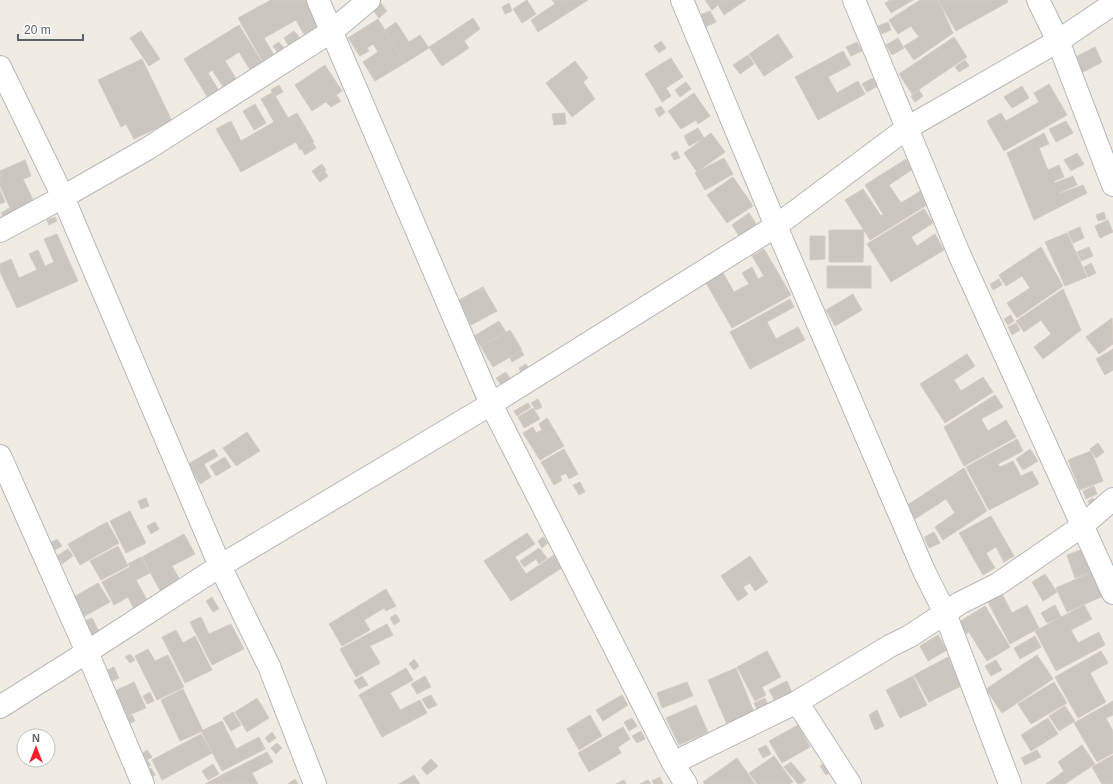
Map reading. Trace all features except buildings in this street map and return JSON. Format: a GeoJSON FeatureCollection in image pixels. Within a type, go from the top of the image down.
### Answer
{"type":"FeatureCollection","features":[{"type":"Feature","properties":{"kind":"street"},"geometry":{"type":"LineString","coordinates":[[318,0],[491,404],[673,763],[686,784]]}},
{"type":"Feature","properties":{"kind":"street"},"geometry":{"type":"LineString","coordinates":[[0,230],[63,197],[147,149],[332,31],[368,0]]}},
{"type":"Feature","properties":{"kind":"street"},"geometry":{"type":"LineString","coordinates":[[682,0],[776,226],[924,571],[945,612],[1010,784]]}},
{"type":"Feature","properties":{"kind":"street"},"geometry":{"type":"LineString","coordinates":[[854,0],[960,256],[1113,593]]}},
{"type":"Feature","properties":{"kind":"street"},"geometry":{"type":"LineString","coordinates":[[1038,0],[1058,41],[1113,185]]}},
{"type":"Feature","properties":{"kind":"street"},"geometry":{"type":"LineString","coordinates":[[0,707],[220,566],[491,404],[776,226],[907,128],[1058,41],[1113,4]]}},
{"type":"Feature","properties":{"kind":"street"},"geometry":{"type":"LineString","coordinates":[[0,67],[63,197],[220,566],[269,666],[315,784]]}},
{"type":"Feature","properties":{"kind":"street"},"geometry":{"type":"LineString","coordinates":[[0,456],[87,652],[143,784]]}},
{"type":"Feature","properties":{"kind":"street"},"geometry":{"type":"LineString","coordinates":[[673,763],[797,702],[852,671],[890,646],[910,636],[960,603],[998,584],[1082,526],[1113,499]]}},
{"type":"Feature","properties":{"kind":"street"},"geometry":{"type":"LineString","coordinates":[[797,702],[850,784]]}}]}
